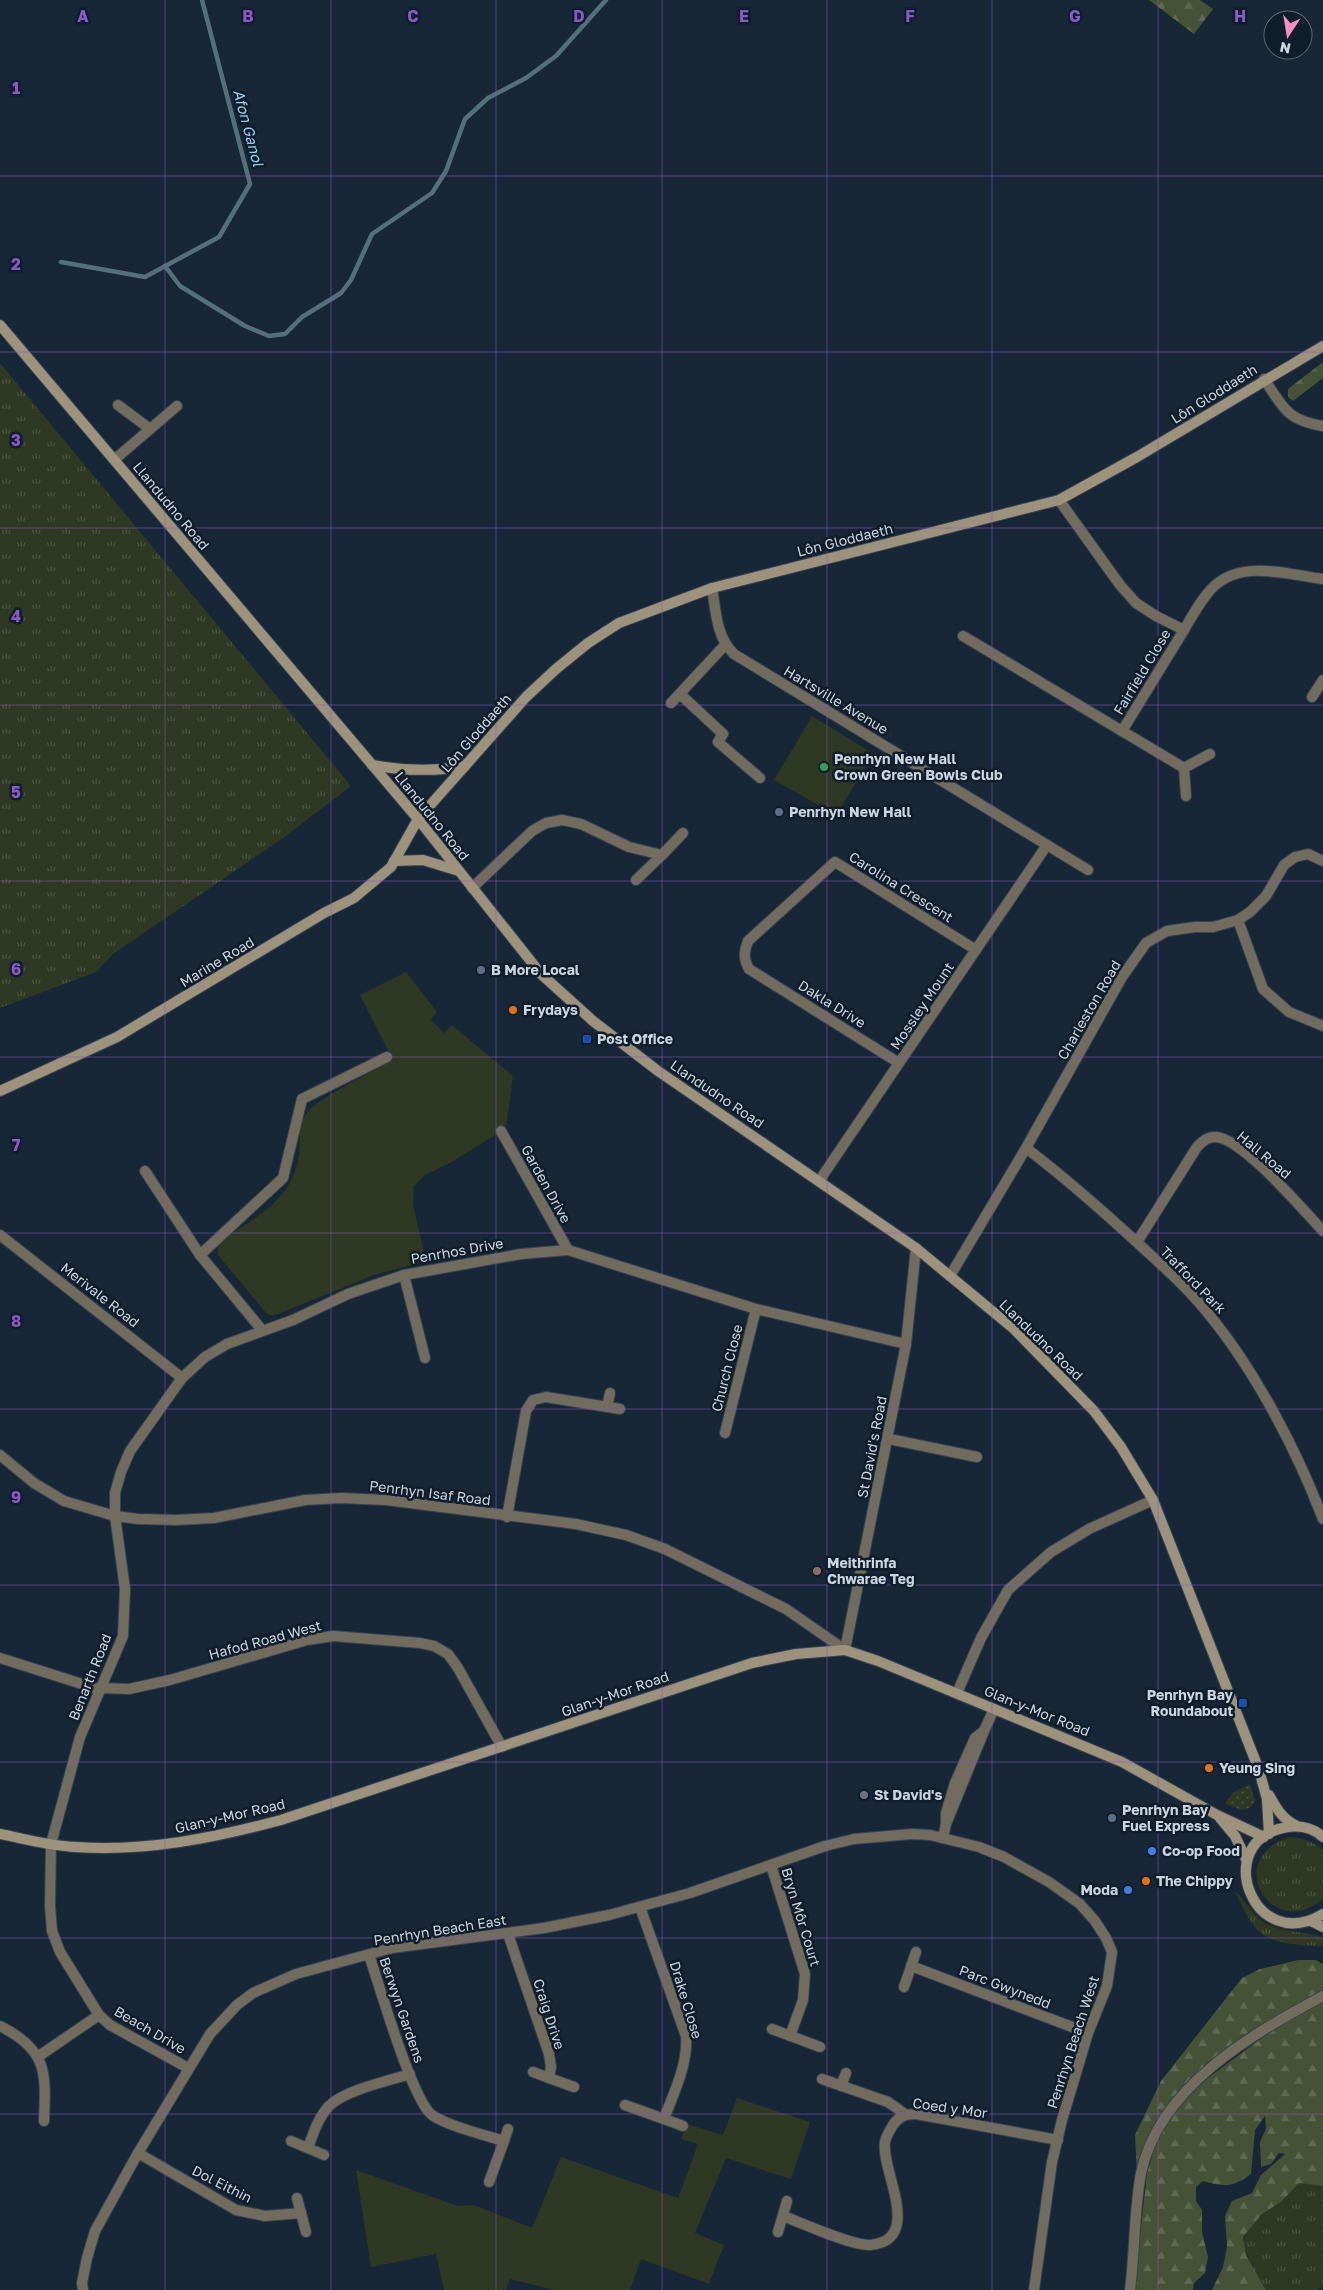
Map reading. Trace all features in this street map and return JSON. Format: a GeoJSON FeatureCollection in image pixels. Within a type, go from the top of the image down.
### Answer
{"type":"FeatureCollection","features":[{"type":"Feature","properties":{"kind":"street","name":"Llandudno Road"},"geometry":{"type":"LineString","coordinates":[[0,326],[418,819],[541,974],[593,1021],[658,1071],[916,1248],[1014,1329],[1094,1411],[1122,1447],[1153,1500],[1265,1788],[1278,1812],[1286,1821],[1323,1837]]}},
{"type":"Feature","properties":{"kind":"street","name":"Lôn Gloddaeth"},"geometry":{"type":"LineString","coordinates":[[418,819],[526,697],[556,668],[588,643],[619,623],[712,588],[1059,500],[1137,457],[1264,379],[1323,346]]}},
{"type":"Feature","properties":{"kind":"street"},"geometry":{"type":"LineString","coordinates":[[1264,379],[1288,414],[1298,421],[1323,426]]}},
{"type":"Feature","properties":{"kind":"street"},"geometry":{"type":"LineString","coordinates":[[118,405],[150,429]]}},
{"type":"Feature","properties":{"kind":"street"},"geometry":{"type":"LineString","coordinates":[[114,460],[177,406]]}},
{"type":"Feature","properties":{"kind":"street","name":"Fairfield Close"},"geometry":{"type":"LineString","coordinates":[[1059,500],[1120,585],[1136,602],[1156,616],[1184,630],[1122,731]]}},
{"type":"Feature","properties":{"kind":"street"},"geometry":{"type":"LineString","coordinates":[[1184,630],[1207,593],[1232,574],[1259,570],[1323,579]]}},
{"type":"Feature","properties":{"kind":"street"},"geometry":{"type":"LineString","coordinates":[[671,703],[725,645],[721,635],[712,588]]}},
{"type":"Feature","properties":{"kind":"street","name":"Fairfield Close"},"geometry":{"type":"LineString","coordinates":[[963,636],[1184,768]]}},
{"type":"Feature","properties":{"kind":"street","name":"Hartsville Avenue"},"geometry":{"type":"LineString","coordinates":[[725,645],[734,654],[1088,870]]}},
{"type":"Feature","properties":{"kind":"street"},"geometry":{"type":"LineString","coordinates":[[1312,697],[1323,680]]}},
{"type":"Feature","properties":{"kind":"street"},"geometry":{"type":"LineString","coordinates":[[680,694],[723,734],[718,742],[760,778]]}},
{"type":"Feature","properties":{"kind":"street"},"geometry":{"type":"LineString","coordinates":[[1186,796],[1184,768],[1210,754]]}},
{"type":"Feature","properties":{"kind":"street"},"geometry":{"type":"LineString","coordinates":[[372,765],[400,770],[442,770],[465,766]]}},
{"type":"Feature","properties":{"kind":"street","name":"Marine Road"},"geometry":{"type":"LineString","coordinates":[[0,1091],[117,1037],[324,913],[354,898],[392,867],[418,819]]}},
{"type":"Feature","properties":{"kind":"street"},"geometry":{"type":"LineString","coordinates":[[472,888],[532,831],[546,823],[562,820],[580,824],[629,847],[662,856]]}},
{"type":"Feature","properties":{"kind":"street"},"geometry":{"type":"LineString","coordinates":[[636,880],[683,833]]}},
{"type":"Feature","properties":{"kind":"street","name":"Mossley Mount"},"geometry":{"type":"LineString","coordinates":[[818,1181],[1047,845]]}},
{"type":"Feature","properties":{"kind":"street","name":"Charleston Road"},"geometry":{"type":"LineString","coordinates":[[950,1276],[1026,1148],[1122,977],[1146,943],[1166,931],[1195,927],[1214,927],[1238,920],[1250,912],[1266,896],[1284,865],[1295,856],[1308,854],[1323,861]]}},
{"type":"Feature","properties":{"kind":"street"},"geometry":{"type":"LineString","coordinates":[[394,861],[423,860],[459,871]]}},
{"type":"Feature","properties":{"kind":"street","name":"Carolina Crescent"},"geometry":{"type":"LineString","coordinates":[[749,969],[745,961],[744,952],[748,941],[835,862],[976,950]]}},
{"type":"Feature","properties":{"kind":"street"},"geometry":{"type":"LineString","coordinates":[[1238,920],[1263,989],[1289,1012],[1323,1026]]}},
{"type":"Feature","properties":{"kind":"street","name":"Dakla Drive"},"geometry":{"type":"LineString","coordinates":[[749,969],[899,1063]]}},
{"type":"Feature","properties":{"kind":"street"},"geometry":{"type":"LineString","coordinates":[[200,1256],[283,1178],[302,1099],[387,1057]]}},
{"type":"Feature","properties":{"kind":"street","name":"Garden Drive"},"geometry":{"type":"LineString","coordinates":[[501,1131],[568,1250]]}},
{"type":"Feature","properties":{"kind":"street","name":"Hall Road"},"geometry":{"type":"LineString","coordinates":[[1137,1242],[1197,1147],[1206,1139],[1215,1137],[1224,1139],[1250,1158],[1289,1194],[1323,1231]]}},
{"type":"Feature","properties":{"kind":"street","name":"Trafford Park"},"geometry":{"type":"LineString","coordinates":[[1026,1148],[1064,1177],[1137,1242],[1176,1279],[1211,1317],[1238,1355],[1287,1437],[1304,1470],[1323,1519]]}},
{"type":"Feature","properties":{"kind":"street"},"geometry":{"type":"LineString","coordinates":[[145,1171],[200,1256],[262,1330]]}},
{"type":"Feature","properties":{"kind":"street","name":"Merivale Road"},"geometry":{"type":"LineString","coordinates":[[0,1235],[182,1378]]}},
{"type":"Feature","properties":{"kind":"street","name":"St David's Road"},"geometry":{"type":"LineString","coordinates":[[845,1650],[889,1440],[906,1344],[916,1248]]}},
{"type":"Feature","properties":{"kind":"street","name":"Penrhos Drive"},"geometry":{"type":"LineString","coordinates":[[115,1516],[115,1493],[121,1472],[130,1452],[182,1378],[205,1357],[227,1344],[293,1320],[348,1294],[404,1275],[521,1254],[568,1250],[756,1309],[906,1344]]}},
{"type":"Feature","properties":{"kind":"street"},"geometry":{"type":"LineString","coordinates":[[404,1275],[426,1358]]}},
{"type":"Feature","properties":{"kind":"street","name":"Church Close"},"geometry":{"type":"LineString","coordinates":[[725,1434],[756,1309]]}},
{"type":"Feature","properties":{"kind":"street"},"geometry":{"type":"LineString","coordinates":[[607,1406],[610,1394]]}},
{"type":"Feature","properties":{"kind":"street"},"geometry":{"type":"LineString","coordinates":[[507,1517],[526,1411],[533,1400],[546,1397],[620,1409]]}},
{"type":"Feature","properties":{"kind":"street"},"geometry":{"type":"LineString","coordinates":[[889,1440],[977,1458]]}},
{"type":"Feature","properties":{"kind":"street","name":"Penrhyn Isaf Road"},"geometry":{"type":"LineString","coordinates":[[0,1455],[34,1482],[64,1501],[115,1516],[138,1520],[214,1518],[305,1500],[341,1498],[386,1500],[507,1517],[576,1524],[626,1535],[665,1549],[786,1609],[845,1650]]}},
{"type":"Feature","properties":{"kind":"street"},"geometry":{"type":"LineString","coordinates":[[957,1693],[981,1638],[1008,1590],[1051,1552],[1089,1529],[1153,1500]]}},
{"type":"Feature","properties":{"kind":"street","name":"Benarth Road"},"geometry":{"type":"LineString","coordinates":[[50,1844],[80,1737],[123,1636],[125,1589],[115,1516]]}},
{"type":"Feature","properties":{"kind":"street","name":"Hafod Road West"},"geometry":{"type":"LineString","coordinates":[[0,1658],[101,1689],[129,1690],[307,1640],[333,1636],[420,1643],[434,1646],[448,1654],[502,1747]]}},
{"type":"Feature","properties":{"kind":"street","name":"Glan-y-Mor Road"},"geometry":{"type":"LineString","coordinates":[[0,1834],[50,1844],[91,1848],[176,1843],[231,1833],[281,1820],[752,1663],[796,1654],[845,1650],[957,1693],[1122,1762],[1216,1815]]}},
{"type":"Feature","properties":{"kind":"street"},"geometry":{"type":"LineString","coordinates":[[943,1838],[946,1813],[955,1783],[975,1738],[984,1731],[994,1709]]}},
{"type":"Feature","properties":{"kind":"street","name":"Llandudno Road"},"geometry":{"type":"LineString","coordinates":[[1265,1788],[1267,1835]]}},
{"type":"Feature","properties":{"kind":"street"},"geometry":{"type":"LineString","coordinates":[[1216,1815],[1267,1835]]}},
{"type":"Feature","properties":{"kind":"street"},"geometry":{"type":"LineString","coordinates":[[1216,1815],[1235,1836],[1247,1861]]}},
{"type":"Feature","properties":{"kind":"street"},"geometry":{"type":"LineString","coordinates":[[1323,1827],[1278,1830],[1267,1835],[1251,1852],[1247,1861],[1247,1886],[1256,1906],[1270,1917],[1285,1922],[1300,1923],[1323,1914]]}},
{"type":"Feature","properties":{"kind":"street","name":"Penrhyn Beach East"},"geometry":{"type":"LineString","coordinates":[[83,2290],[87,2258],[95,2231],[138,2153],[210,2034],[237,2004],[252,1993],[296,1974],[392,1948],[508,1934],[609,1916],[690,1893],[825,1846],[854,1839],[912,1834],[943,1838]]}},
{"type":"Feature","properties":{"kind":"street","name":"Penrhyn Beach West"},"geometry":{"type":"LineString","coordinates":[[943,1838],[1004,1857],[1065,1893],[1080,1904],[1095,1921],[1112,1952],[1107,1986],[1088,2033],[1052,2162],[1034,2290]]}},
{"type":"Feature","properties":{"kind":"street","name":"Beach Drive"},"geometry":{"type":"LineString","coordinates":[[50,1844],[52,1931],[60,1952],[99,2015],[110,2025],[188,2068]]}},
{"type":"Feature","properties":{"kind":"street","name":"Bryn Môr Court"},"geometry":{"type":"LineString","coordinates":[[770,1865],[805,1974],[803,2000],[790,2036]]}},
{"type":"Feature","properties":{"kind":"street","name":"Drake Close"},"geometry":{"type":"LineString","coordinates":[[640,1907],[686,2036],[687,2048],[684,2063],[664,2119]]}},
{"type":"Feature","properties":{"kind":"street"},"geometry":{"type":"LineString","coordinates":[[1311,1920],[1323,1927]]}},
{"type":"Feature","properties":{"kind":"street","name":"Craig Drive"},"geometry":{"type":"LineString","coordinates":[[508,1934],[549,2054],[551,2067],[549,2078]]}},
{"type":"Feature","properties":{"kind":"street"},"geometry":{"type":"LineString","coordinates":[[904,1987],[916,1952]]}},
{"type":"Feature","properties":{"kind":"street","name":"Berwyn Gardens"},"geometry":{"type":"LineString","coordinates":[[369,1954],[410,2074],[426,2108],[440,2119],[504,2141]]}},
{"type":"Feature","properties":{"kind":"street","name":"Parc Gwynedd"},"geometry":{"type":"LineString","coordinates":[[911,1966],[1088,2033]]}},
{"type":"Feature","properties":{"kind":"street"},"geometry":{"type":"LineString","coordinates":[[1130,2290],[1142,2172],[1158,2129],[1179,2097],[1211,2068],[1274,2023],[1323,1996]]}},
{"type":"Feature","properties":{"kind":"street","name":"Beach Drive"},"geometry":{"type":"LineString","coordinates":[[39,2056],[99,2015]]}},
{"type":"Feature","properties":{"kind":"street"},"geometry":{"type":"LineString","coordinates":[[0,2026],[17,2035],[39,2056],[45,2073],[44,2121]]}},
{"type":"Feature","properties":{"kind":"street"},"geometry":{"type":"LineString","coordinates":[[772,2028],[820,2047]]}},
{"type":"Feature","properties":{"kind":"street"},"geometry":{"type":"LineString","coordinates":[[533,2072],[574,2087]]}},
{"type":"Feature","properties":{"kind":"street"},"geometry":{"type":"LineString","coordinates":[[841,2086],[846,2072]]}},
{"type":"Feature","properties":{"kind":"street","name":"Berwyn Gardens"},"geometry":{"type":"LineString","coordinates":[[308,2148],[316,2127],[330,2105],[352,2093],[410,2074]]}},
{"type":"Feature","properties":{"kind":"street","name":"Coed y Mor"},"geometry":{"type":"LineString","coordinates":[[822,2079],[888,2102],[905,2114],[916,2114],[1058,2140]]}},
{"type":"Feature","properties":{"kind":"street"},"geometry":{"type":"LineString","coordinates":[[625,2105],[683,2126]]}},
{"type":"Feature","properties":{"kind":"street","name":"Coed y Mor"},"geometry":{"type":"LineString","coordinates":[[783,2216],[856,2243],[869,2245],[880,2242],[890,2235],[896,2226],[899,2209],[885,2152],[885,2142],[893,2125],[905,2114]]}},
{"type":"Feature","properties":{"kind":"street"},"geometry":{"type":"LineString","coordinates":[[489,2182],[508,2129]]}},
{"type":"Feature","properties":{"kind":"street"},"geometry":{"type":"LineString","coordinates":[[291,2141],[324,2155]]}},
{"type":"Feature","properties":{"kind":"street","name":"Dol Eithin"},"geometry":{"type":"LineString","coordinates":[[138,2153],[236,2210],[265,2216],[301,2213]]}},
{"type":"Feature","properties":{"kind":"street"},"geometry":{"type":"LineString","coordinates":[[297,2198],[306,2232]]}},
{"type":"Feature","properties":{"kind":"street"},"geometry":{"type":"LineString","coordinates":[[778,2232],[787,2201]]}},
{"type":"Feature","properties":{"kind":"green space"},"geometry":{"type":"Polygon","coordinates":[[[1149,0],[1200,0],[1213,9],[1194,34],[1149,0]]]}},
{"type":"Feature","properties":{"kind":"green space"},"geometry":{"type":"Polygon","coordinates":[[[1323,362],[1323,378],[1293,401],[1288,397],[1288,389],[1323,362]]]}},
{"type":"Feature","properties":{"kind":"green space"},"geometry":{"type":"Polygon","coordinates":[[[0,363],[351,786],[283,838],[113,954],[96,972],[0,1008],[0,363]]]}},
{"type":"Feature","properties":{"kind":"green space","name":"Penrhyn New Hall Crown Green Bowls Club"},"geometry":{"type":"Polygon","coordinates":[[[812,716],[874,754],[836,815],[774,780],[812,716]]]}},
{"type":"Feature","properties":{"kind":"green space"},"geometry":{"type":"Polygon","coordinates":[[[406,972],[437,1012],[431,1020],[444,1033],[452,1025],[513,1076],[506,1128],[452,1162],[425,1175],[414,1186],[413,1205],[426,1261],[374,1275],[273,1316],[266,1313],[218,1255],[218,1245],[223,1239],[272,1205],[289,1184],[299,1155],[300,1129],[306,1114],[321,1100],[393,1060],[360,995],[406,972]]]}},
{"type":"Feature","properties":{"kind":"green space"},"geometry":{"type":"Polygon","coordinates":[[[1250,1784],[1255,1801],[1250,1808],[1240,1810],[1225,1803],[1234,1792],[1250,1784]]]}},
{"type":"Feature","properties":{"kind":"green space"},"geometry":{"type":"Polygon","coordinates":[[[1290,1837],[1308,1840],[1323,1850],[1323,1899],[1304,1910],[1286,1911],[1272,1904],[1262,1892],[1257,1877],[1259,1861],[1270,1847],[1290,1837]]]}},
{"type":"Feature","properties":{"kind":"green space"},"geometry":{"type":"Polygon","coordinates":[[[1235,1892],[1239,1894],[1260,1920],[1279,1929],[1323,1937],[1323,1946],[1285,1943],[1260,1933],[1246,1914],[1235,1892]]]}},
{"type":"Feature","properties":{"kind":"green space"},"geometry":{"type":"Polygon","coordinates":[[[1298,1960],[1316,1960],[1323,1964],[1323,1991],[1280,2014],[1237,2041],[1197,2073],[1180,2090],[1160,2117],[1148,2141],[1137,2176],[1135,2135],[1161,2081],[1242,1978],[1260,1969],[1298,1960]]]}},
{"type":"Feature","properties":{"kind":"green space"},"geometry":{"type":"Polygon","coordinates":[[[1323,2001],[1323,2186],[1299,2183],[1282,2201],[1261,2215],[1243,2237],[1246,2255],[1266,2290],[1212,2290],[1223,2267],[1227,2247],[1225,2216],[1232,2201],[1252,2193],[1261,2175],[1285,2154],[1279,2153],[1271,2164],[1261,2167],[1260,2142],[1266,2129],[1265,2116],[1255,2130],[1251,2174],[1233,2184],[1223,2185],[1203,2181],[1196,2187],[1196,2201],[1202,2210],[1202,2232],[1208,2257],[1205,2273],[1194,2283],[1193,2290],[1134,2290],[1147,2173],[1155,2145],[1179,2103],[1208,2078],[1279,2025],[1323,2001]]]}},
{"type":"Feature","properties":{"kind":"green space"},"geometry":{"type":"Polygon","coordinates":[[[737,2098],[810,2122],[791,2179],[726,2158],[695,2233],[724,2245],[709,2284],[641,2259],[630,2290],[554,2290],[510,2279],[506,2290],[444,2290],[436,2254],[371,2267],[356,2170],[458,2206],[474,2205],[532,2228],[561,2157],[678,2198],[698,2144],[681,2139],[687,2124],[723,2135],[737,2098]]]}},
{"type":"Feature","properties":{"kind":"green space"},"geometry":{"type":"Polygon","coordinates":[[[1299,2183],[1323,2186],[1323,2286],[1317,2290],[1266,2290],[1246,2255],[1243,2237],[1261,2215],[1282,2201],[1299,2183]]]}},
{"type":"Feature","properties":{"kind":"waterway","name":"Afon Ganol"},"geometry":{"type":"LineString","coordinates":[[61,262],[145,277],[219,237],[250,184],[202,0]]}},
{"type":"Feature","properties":{"kind":"waterway"},"geometry":{"type":"LineString","coordinates":[[165,266],[180,286],[245,326],[269,336],[285,334],[302,317],[341,293],[351,280],[372,234],[432,193],[446,171],[465,119],[488,98],[526,78],[556,56],[606,0]]}},
{"type":"Feature","properties":{"kind":"place","name":"Penrhyn New Hall Crown Green Bowls Club"},"geometry":{"type":"Point","coordinates":[824,767]}},
{"type":"Feature","properties":{"kind":"place","name":"Penrhyn New Hall"},"geometry":{"type":"Point","coordinates":[779,812]}},
{"type":"Feature","properties":{"kind":"place","name":"B More Local"},"geometry":{"type":"Point","coordinates":[481,970]}},
{"type":"Feature","properties":{"kind":"place","name":"Frydays"},"geometry":{"type":"Point","coordinates":[513,1010]}},
{"type":"Feature","properties":{"kind":"place","name":"Post Office"},"geometry":{"type":"Point","coordinates":[587,1039]}},
{"type":"Feature","properties":{"kind":"place","name":"Meithrinfa Chwarae Teg"},"geometry":{"type":"Point","coordinates":[817,1571]}},
{"type":"Feature","properties":{"kind":"place","name":"Penrhyn Bay Roundabout"},"geometry":{"type":"Point","coordinates":[1243,1703]}},
{"type":"Feature","properties":{"kind":"place","name":"Yeung Sing"},"geometry":{"type":"Point","coordinates":[1209,1768]}},
{"type":"Feature","properties":{"kind":"place","name":"St David's"},"geometry":{"type":"Point","coordinates":[864,1795]}},
{"type":"Feature","properties":{"kind":"place","name":"Penrhyn Bay Fuel Express"},"geometry":{"type":"Point","coordinates":[1112,1818]}},
{"type":"Feature","properties":{"kind":"place","name":"Co-op Food"},"geometry":{"type":"Point","coordinates":[1152,1851]}},
{"type":"Feature","properties":{"kind":"place","name":"The Chippy"},"geometry":{"type":"Point","coordinates":[1146,1881]}},
{"type":"Feature","properties":{"kind":"place","name":"Moda"},"geometry":{"type":"Point","coordinates":[1128,1890]}}]}
